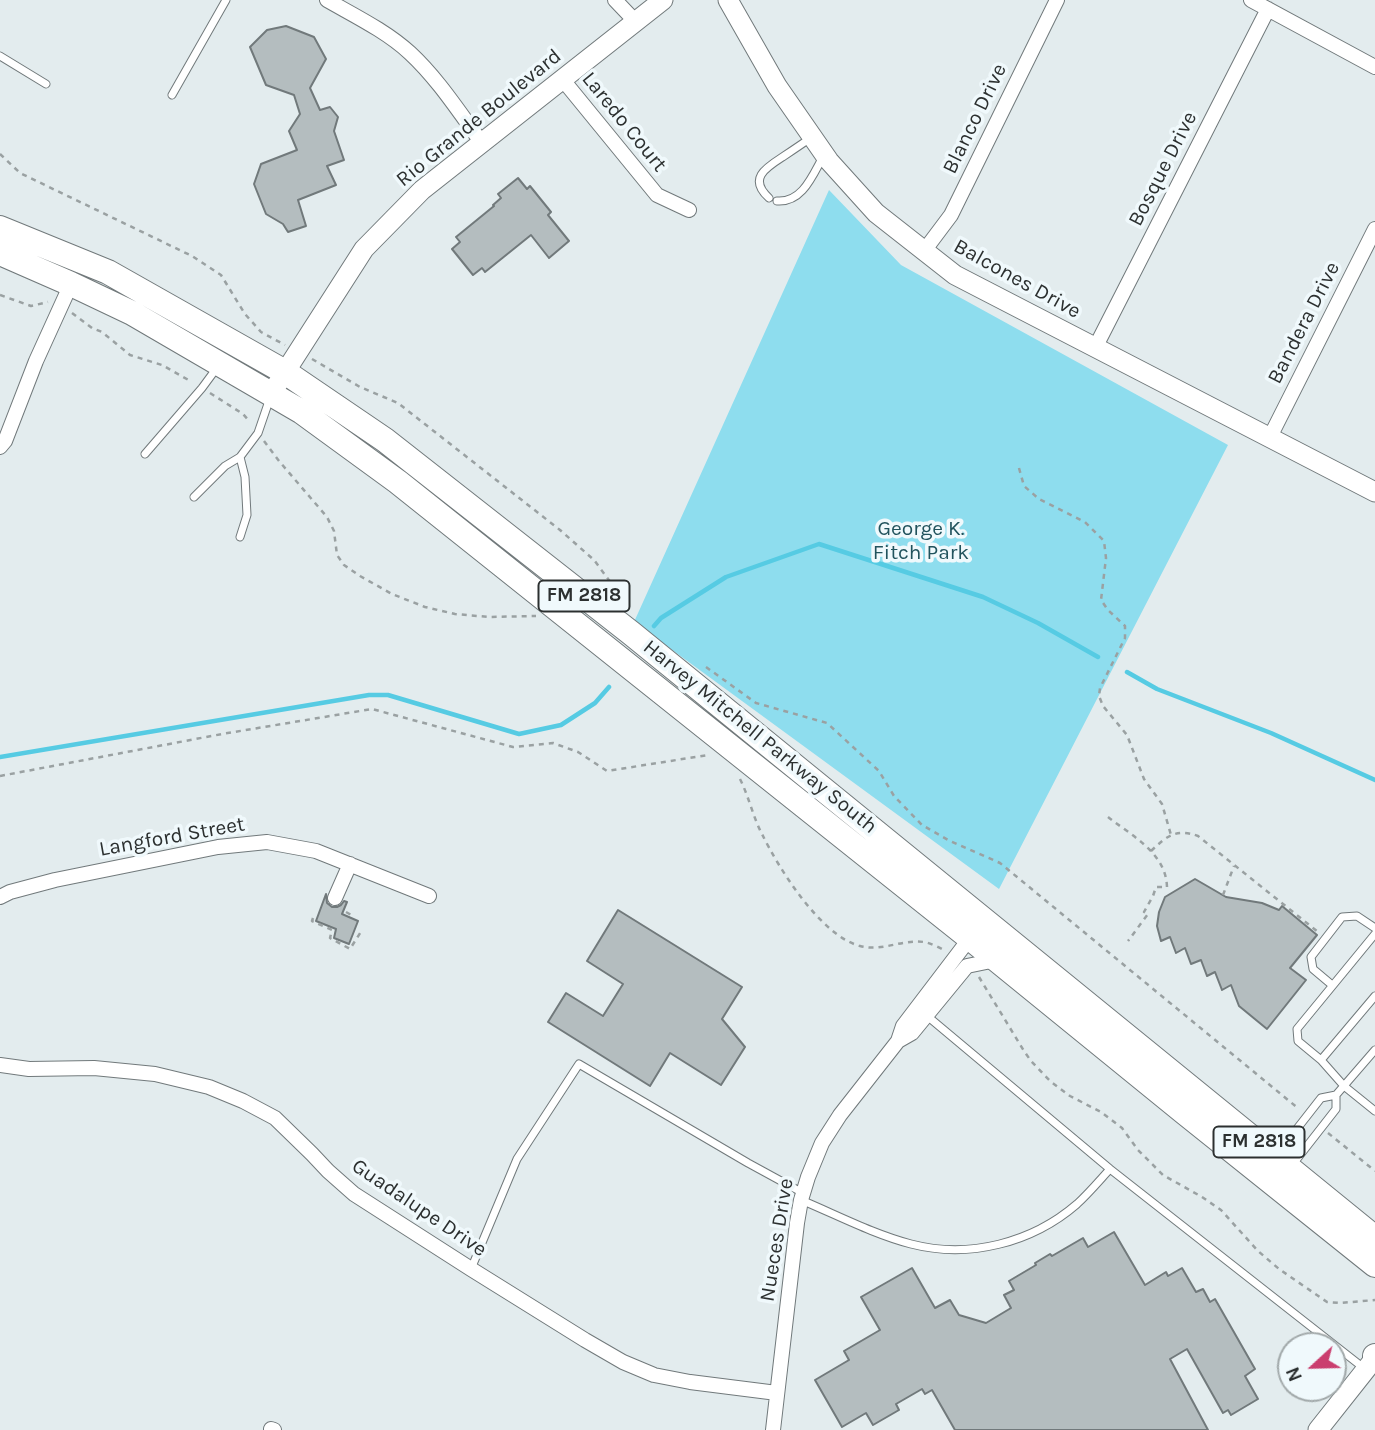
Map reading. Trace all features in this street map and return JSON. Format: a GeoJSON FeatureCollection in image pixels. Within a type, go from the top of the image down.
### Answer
{"type":"FeatureCollection","features":[{"type":"Feature","properties":{"kind":"highway","name":"Harvey Mitchell Parkway South"},"geometry":{"type":"LineString","coordinates":[[0,228],[108,272],[291,362],[385,440],[621,625],[1001,949],[1372,1250]]}},
{"type":"Feature","properties":{"kind":"highway","name":"Harvey Mitchell Parkway South"},"geometry":{"type":"LineString","coordinates":[[0,253],[132,313],[302,412],[398,482],[965,953]]}},
{"type":"Feature","properties":{"kind":"highway"},"geometry":{"type":"LineString","coordinates":[[965,953],[983,936],[1001,949]]}},
{"type":"Feature","properties":{"kind":"highway","name":"Harvey Mitchell Parkway South"},"geometry":{"type":"LineString","coordinates":[[1001,949],[1283,1162],[1372,1250]]}},
{"type":"Feature","properties":{"kind":"street"},"geometry":{"type":"LineString","coordinates":[[327,0],[381,31],[410,53],[440,86],[482,143]]}},
{"type":"Feature","properties":{"kind":"street"},"geometry":{"type":"LineString","coordinates":[[615,0],[635,21]]}},
{"type":"Feature","properties":{"kind":"street","name":"Rio Grande Boulevard"},"geometry":{"type":"LineString","coordinates":[[271,394],[364,250],[422,190],[663,0]]}},
{"type":"Feature","properties":{"kind":"street","name":"Balcones Drive"},"geometry":{"type":"LineString","coordinates":[[729,0],[777,86],[824,154],[876,214],[955,275],[1375,492]]}},
{"type":"Feature","properties":{"kind":"street","name":"Blanco Drive"},"geometry":{"type":"LineString","coordinates":[[924,251],[951,215],[1057,0]]}},
{"type":"Feature","properties":{"kind":"street"},"geometry":{"type":"LineString","coordinates":[[1251,0],[1375,67]]}},
{"type":"Feature","properties":{"kind":"street","name":"Bosque Drive"},"geometry":{"type":"LineString","coordinates":[[1095,348],[1268,9]]}},
{"type":"Feature","properties":{"kind":"street","name":"Laredo Court"},"geometry":{"type":"LineString","coordinates":[[563,80],[657,195],[689,210]]}},
{"type":"Feature","properties":{"kind":"street","name":"Bandera Drive"},"geometry":{"type":"LineString","coordinates":[[1270,437],[1375,229]]}},
{"type":"Feature","properties":{"kind":"street"},"geometry":{"type":"LineString","coordinates":[[2,442],[71,284]]}},
{"type":"Feature","properties":{"kind":"street","name":"Langford Street"},"geometry":{"type":"LineString","coordinates":[[0,897],[54,880],[218,846],[267,842],[316,851],[429,897]]}},
{"type":"Feature","properties":{"kind":"street"},"geometry":{"type":"LineString","coordinates":[[335,898],[350,864]]}},
{"type":"Feature","properties":{"kind":"street","name":"Nueces Drive"},"geometry":{"type":"LineString","coordinates":[[898,1041],[912,1033],[926,1015],[965,953]]}},
{"type":"Feature","properties":{"kind":"street","name":"Nueces Drive"},"geometry":{"type":"LineString","coordinates":[[773,1430],[797,1223],[814,1160],[830,1129],[898,1041],[903,1026],[965,953]]}},
{"type":"Feature","properties":{"kind":"street","name":"Guadalupe Drive"},"geometry":{"type":"LineString","coordinates":[[0,1065],[29,1069],[94,1068],[155,1074],[209,1087],[243,1101],[275,1118],[354,1194],[605,1352],[654,1375],[777,1393]]}},
{"type":"Feature","properties":{"kind":"street"},"geometry":{"type":"LineString","coordinates":[[1318,1430],[1373,1360]]}},
{"type":"Feature","properties":{"kind":"lane"},"geometry":{"type":"LineString","coordinates":[[172,95],[226,0]]}},
{"type":"Feature","properties":{"kind":"lane"},"geometry":{"type":"LineString","coordinates":[[0,56],[46,84]]}},
{"type":"Feature","properties":{"kind":"lane"},"geometry":{"type":"LineString","coordinates":[[812,137],[765,169],[759,184],[762,192],[773,199],[783,201],[801,194],[824,154]]}},
{"type":"Feature","properties":{"kind":"lane"},"geometry":{"type":"LineString","coordinates":[[145,454],[220,364]]}},
{"type":"Feature","properties":{"kind":"lane"},"geometry":{"type":"LineString","coordinates":[[194,497],[225,466],[240,457],[258,433],[271,394]]}},
{"type":"Feature","properties":{"kind":"lane"},"geometry":{"type":"LineString","coordinates":[[240,457],[245,477],[247,515],[240,537]]}},
{"type":"Feature","properties":{"kind":"lane"},"geometry":{"type":"LineString","coordinates":[[1332,985],[1313,968],[1311,957],[1342,917],[1357,916],[1375,928]]}},
{"type":"Feature","properties":{"kind":"lane"},"geometry":{"type":"LineString","coordinates":[[1375,934],[1297,1029],[1298,1041],[1321,1060],[1344,1086],[1375,1111]]}},
{"type":"Feature","properties":{"kind":"lane"},"geometry":{"type":"LineString","coordinates":[[1321,1060],[1375,996]]}},
{"type":"Feature","properties":{"kind":"lane"},"geometry":{"type":"LineString","coordinates":[[926,1015],[1110,1169],[1373,1360]]}},
{"type":"Feature","properties":{"kind":"lane"},"geometry":{"type":"LineString","coordinates":[[1283,1162],[1307,1116],[1321,1098],[1336,1095],[1373,1055]]}},
{"type":"Feature","properties":{"kind":"lane"},"geometry":{"type":"LineString","coordinates":[[471,1269],[521,1151],[579,1064],[802,1197],[871,1229],[910,1243],[940,1249],[984,1248],[1047,1225],[1078,1203],[1110,1169]]}},
{"type":"Feature","properties":{"kind":"lane"},"geometry":{"type":"LineString","coordinates":[[1283,1162],[1321,1127],[1336,1109],[1336,1095]]}},
{"type":"Feature","properties":{"kind":"path"},"geometry":{"type":"LineString","coordinates":[[0,154],[20,173],[192,256],[221,275],[245,314],[291,362],[331,369],[360,387],[398,403],[560,530],[594,560],[632,609]]}},
{"type":"Feature","properties":{"kind":"path"},"geometry":{"type":"LineString","coordinates":[[0,295],[31,306],[49,302],[61,307],[102,332],[130,355],[162,365],[243,414],[327,517],[334,531],[337,555],[344,565],[360,576],[425,607],[455,614],[489,617],[535,616]]}},
{"type":"Feature","properties":{"kind":"path"},"geometry":{"type":"LineString","coordinates":[[1019,468],[1024,486],[1039,499],[1085,522],[1104,541],[1106,558],[1101,600],[1125,626],[1125,638],[1100,688],[1100,696],[1103,706],[1127,736],[1144,779],[1162,804],[1171,835]]}},
{"type":"Feature","properties":{"kind":"path"},"geometry":{"type":"LineString","coordinates":[[704,666],[757,703],[827,723],[878,771],[894,796],[922,825],[1000,863],[1307,1116]]}},
{"type":"Feature","properties":{"kind":"path"},"geometry":{"type":"LineString","coordinates":[[0,776],[372,709],[513,747],[554,743],[578,752],[607,771],[712,755],[702,746]]}},
{"type":"Feature","properties":{"kind":"path"},"geometry":{"type":"LineString","coordinates":[[738,775],[762,834],[778,864],[820,919],[842,940],[881,948],[926,942],[965,953],[1031,1061],[1050,1081],[1122,1128],[1138,1150],[1163,1175],[1222,1210],[1269,1261],[1327,1302],[1375,1300]]}},
{"type":"Feature","properties":{"kind":"path"},"geometry":{"type":"LineString","coordinates":[[1108,817],[1151,851],[1164,869],[1167,887],[1156,887],[1144,912],[1148,914],[1128,940]]}},
{"type":"Feature","properties":{"kind":"path"},"geometry":{"type":"LineString","coordinates":[[1151,851],[1171,835],[1187,833],[1198,836],[1321,934]]}},
{"type":"Feature","properties":{"kind":"path"},"geometry":{"type":"LineString","coordinates":[[1223,895],[1235,864]]}},
{"type":"Feature","properties":{"kind":"path"},"geometry":{"type":"LineString","coordinates":[[345,912],[354,916]]}},
{"type":"Feature","properties":{"kind":"path"},"geometry":{"type":"LineString","coordinates":[[313,918],[312,921],[332,930],[330,938],[350,949],[362,930]]}},
{"type":"Feature","properties":{"kind":"path"},"geometry":{"type":"LineString","coordinates":[[1321,1127],[1375,1171]]}},
{"type":"Feature","properties":{"kind":"green space","name":"George K. Fitch Park"},"geometry":{"type":"Polygon","coordinates":[[[829,190],[901,265],[1228,445],[999,889],[634,622],[829,190]]]}},
{"type":"Feature","properties":{"kind":"building"},"geometry":{"type":"Polygon","coordinates":[[[286,26],[314,37],[326,59],[310,88],[320,110],[330,107],[338,117],[334,131],[344,160],[327,166],[336,185],[298,200],[306,226],[288,232],[283,224],[266,214],[254,184],[261,164],[297,150],[289,131],[300,114],[294,95],[266,85],[250,47],[267,30],[286,26]]]}},
{"type":"Feature","properties":{"kind":"building"},"geometry":{"type":"Polygon","coordinates":[[[518,178],[527,189],[530,186],[569,241],[549,258],[531,235],[485,272],[482,268],[473,275],[452,249],[460,242],[456,237],[494,206],[501,198],[498,194],[518,178]]]}},
{"type":"Feature","properties":{"kind":"building"},"geometry":{"type":"Polygon","coordinates":[[[1195,879],[1226,897],[1262,903],[1279,910],[1282,906],[1317,935],[1290,968],[1306,980],[1267,1029],[1239,1006],[1231,985],[1222,990],[1215,972],[1207,976],[1201,960],[1191,964],[1185,948],[1176,953],[1170,937],[1161,941],[1157,926],[1165,897],[1195,879]]]}},
{"type":"Feature","properties":{"kind":"building"},"geometry":{"type":"Polygon","coordinates":[[[326,894],[327,903],[332,907],[347,902],[342,914],[358,921],[349,944],[334,938],[336,929],[316,921],[326,894]]]}},
{"type":"Feature","properties":{"kind":"building"},"geometry":{"type":"Polygon","coordinates":[[[618,910],[742,987],[722,1019],[745,1047],[721,1085],[670,1053],[650,1086],[548,1022],[566,993],[603,1016],[623,984],[587,961],[618,910]]]}},
{"type":"Feature","properties":{"kind":"building"},"geometry":{"type":"Polygon","coordinates":[[[1114,1232],[1145,1285],[1166,1272],[1168,1276],[1182,1268],[1196,1292],[1203,1289],[1210,1302],[1215,1299],[1255,1369],[1245,1376],[1258,1399],[1231,1415],[1228,1410],[1223,1413],[1187,1349],[1170,1359],[1208,1430],[955,1430],[932,1390],[925,1394],[922,1389],[896,1404],[899,1410],[873,1425],[866,1413],[842,1427],[815,1380],[849,1360],[844,1351],[880,1330],[861,1297],[912,1268],[935,1308],[950,1300],[959,1315],[986,1323],[1011,1308],[1004,1295],[1014,1290],[1009,1281],[1050,1254],[1052,1256],[1083,1238],[1088,1247],[1114,1232]]]}},
{"type":"Feature","properties":{"kind":"waterway"},"geometry":{"type":"LineString","coordinates":[[654,626],[661,618],[726,577],[819,544],[983,597],[1038,623],[1098,657]]}},
{"type":"Feature","properties":{"kind":"waterway"},"geometry":{"type":"LineString","coordinates":[[1127,672],[1157,689],[1271,733],[1375,780]]}},
{"type":"Feature","properties":{"kind":"waterway"},"geometry":{"type":"LineString","coordinates":[[0,757],[369,695],[388,695],[519,734],[561,725],[595,703],[609,687]]}}]}
